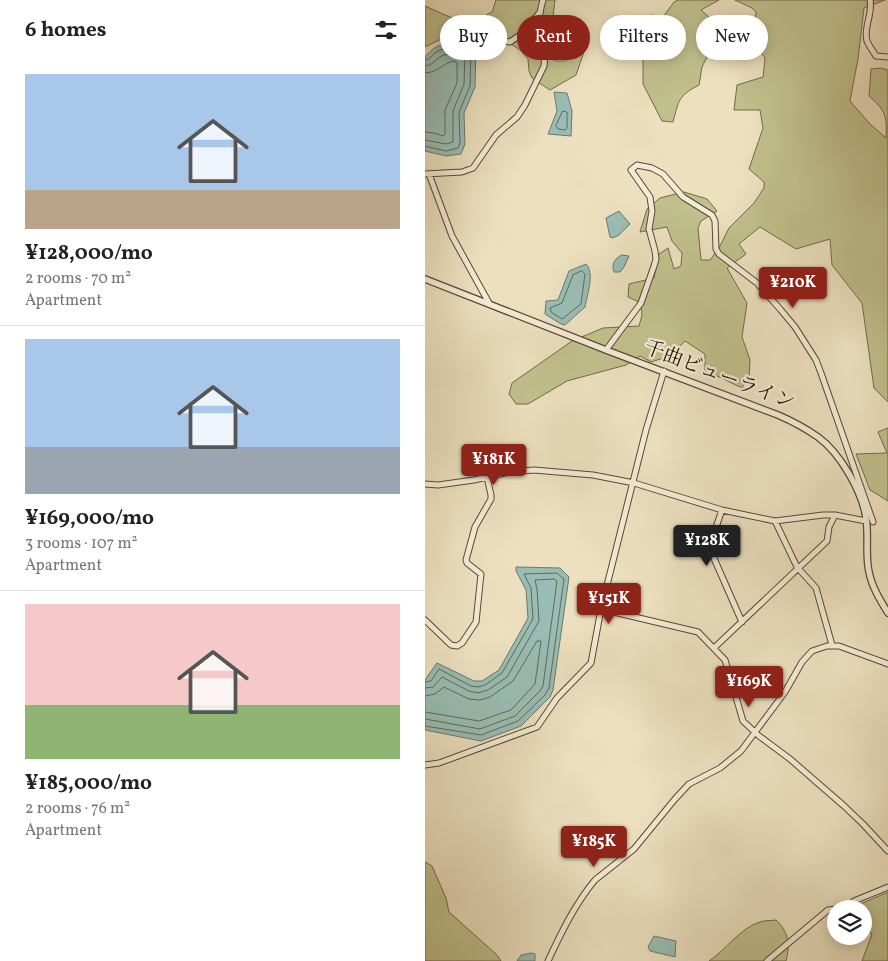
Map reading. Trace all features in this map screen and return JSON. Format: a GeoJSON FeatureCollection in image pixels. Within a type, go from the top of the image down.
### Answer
{"type":"FeatureCollection","features":[{"type":"Feature","properties":{"kind":"street"},"geometry":{"type":"LineString","coordinates":[[489,303],[452,236],[427,174],[462,172],[473,168],[496,135],[517,117],[525,105],[544,66],[545,59],[540,34],[543,0]]}},
{"type":"Feature","properties":{"kind":"street"},"geometry":{"type":"LineString","coordinates":[[870,0],[871,14],[867,30],[867,40],[876,56],[888,57]]}},
{"type":"Feature","properties":{"kind":"street"},"geometry":{"type":"LineString","coordinates":[[507,41],[510,42],[523,33],[541,12]]}},
{"type":"Feature","properties":{"kind":"street"},"geometry":{"type":"LineString","coordinates":[[425,484],[438,485],[509,472],[534,470],[593,475],[634,482],[722,510],[775,521],[835,515],[870,522],[816,360],[795,327],[757,283],[719,254],[716,249],[715,221],[712,216],[683,196],[663,174],[652,168],[637,165],[631,170],[652,202],[649,229],[656,259],[646,293],[641,303],[606,350]]}},
{"type":"Feature","properties":{"kind":"street","name":"千曲ビューライン"},"geometry":{"type":"LineString","coordinates":[[425,279],[777,415],[793,422],[819,438],[842,464],[855,486],[870,522],[869,572],[877,594],[888,613]]}},
{"type":"Feature","properties":{"kind":"street"},"geometry":{"type":"LineString","coordinates":[[425,765],[439,763],[537,727],[557,698],[591,663],[601,609],[646,430],[664,371]]}},
{"type":"Feature","properties":{"kind":"street"},"geometry":{"type":"LineString","coordinates":[[425,620],[454,646],[462,643],[476,622],[481,574],[467,563],[466,560],[474,531],[491,499],[487,477]]}},
{"type":"Feature","properties":{"kind":"street"},"geometry":{"type":"LineString","coordinates":[[722,510],[709,547],[742,622]]}},
{"type":"Feature","properties":{"kind":"street"},"geometry":{"type":"LineString","coordinates":[[714,648],[827,541],[829,527],[835,515]]}},
{"type":"Feature","properties":{"kind":"street"},"geometry":{"type":"LineString","coordinates":[[775,521],[798,570],[816,588],[832,645]]}},
{"type":"Feature","properties":{"kind":"street"},"geometry":{"type":"LineString","coordinates":[[601,609],[698,632],[725,660],[742,718],[863,824],[888,851]]}},
{"type":"Feature","properties":{"kind":"street"},"geometry":{"type":"LineString","coordinates":[[548,961],[576,907],[595,880],[634,850],[684,788],[728,762],[741,751],[785,692],[793,675],[807,656],[820,648],[832,645],[888,664]]}},
{"type":"Feature","properties":{"kind":"street"},"geometry":{"type":"LineString","coordinates":[[856,900],[888,887]]}},
{"type":"Feature","properties":{"kind":"street"},"geometry":{"type":"LineString","coordinates":[[767,961],[827,911]]}},
{"type":"Feature","properties":{"kind":"green space"},"geometry":{"type":"Polygon","coordinates":[[[496,0],[555,0],[553,15],[517,15],[517,48],[507,41],[507,15],[486,15],[492,12],[496,0]]]}},
{"type":"Feature","properties":{"kind":"green space"},"geometry":{"type":"Polygon","coordinates":[[[678,0],[719,0],[701,10],[707,15],[696,15],[696,60],[706,60],[702,67],[699,85],[680,99],[673,122],[662,121],[643,84],[643,61],[686,60],[686,15],[664,15],[674,2],[678,0]]]}},
{"type":"Feature","properties":{"kind":"green space"},"geometry":{"type":"Polygon","coordinates":[[[735,0],[885,0],[864,8],[858,59],[850,101],[870,124],[886,138],[886,119],[884,114],[869,96],[871,69],[881,68],[888,70],[888,402],[874,388],[862,303],[832,265],[830,239],[796,249],[760,227],[739,244],[746,254],[727,268],[747,303],[742,337],[750,360],[749,377],[742,388],[705,370],[705,354],[685,341],[670,356],[651,362],[640,356],[626,365],[567,381],[528,404],[516,404],[509,394],[512,383],[572,341],[603,328],[639,326],[642,315],[641,303],[628,297],[629,284],[654,278],[659,254],[668,248],[674,269],[681,266],[682,253],[672,241],[667,227],[640,232],[647,209],[660,198],[684,192],[707,199],[717,211],[701,221],[698,228],[701,260],[710,260],[719,248],[729,228],[754,203],[764,188],[764,182],[749,169],[763,128],[760,110],[734,110],[737,85],[763,77],[765,60],[768,60],[768,15],[756,15],[756,12],[735,0]]]}},
{"type":"Feature","properties":{"kind":"green space"},"geometry":{"type":"Polygon","coordinates":[[[425,6],[445,15],[440,15],[440,40],[425,47],[425,6]]]}},
{"type":"Feature","properties":{"kind":"green space"},"geometry":{"type":"Polygon","coordinates":[[[528,60],[581,60],[576,75],[550,90],[532,78],[528,60]]]}},
{"type":"Feature","properties":{"kind":"green space"},"geometry":{"type":"Polygon","coordinates":[[[888,428],[888,501],[870,490],[856,454],[887,453],[878,432],[888,428]]]}},
{"type":"Feature","properties":{"kind":"green space"},"geometry":{"type":"Polygon","coordinates":[[[425,862],[432,866],[446,898],[449,912],[496,954],[501,961],[425,961],[425,862]]]}},
{"type":"Feature","properties":{"kind":"green space"},"geometry":{"type":"Polygon","coordinates":[[[888,892],[888,961],[862,961],[868,945],[872,945],[872,900],[870,900],[888,892]]]}},
{"type":"Feature","properties":{"kind":"green space"},"geometry":{"type":"Polygon","coordinates":[[[776,920],[786,934],[788,950],[786,961],[709,961],[746,929],[762,921],[776,920]]]}},
{"type":"Feature","properties":{"kind":"water"},"geometry":{"type":"Polygon","coordinates":[[[439,45],[440,60],[476,60],[475,87],[464,113],[465,144],[461,154],[446,156],[425,151],[425,57],[439,45]]]}},
{"type":"Feature","properties":{"kind":"water"},"geometry":{"type":"Polygon","coordinates":[[[554,92],[567,93],[572,111],[571,136],[548,134],[557,111],[554,92]]]}},
{"type":"Feature","properties":{"kind":"water"},"geometry":{"type":"Polygon","coordinates":[[[619,211],[630,224],[613,238],[610,237],[606,218],[619,211]]]}},
{"type":"Feature","properties":{"kind":"water"},"geometry":{"type":"Polygon","coordinates":[[[622,255],[629,256],[620,272],[614,272],[614,262],[622,255]]]}},
{"type":"Feature","properties":{"kind":"water"},"geometry":{"type":"Polygon","coordinates":[[[586,264],[589,268],[590,278],[585,307],[565,325],[561,324],[545,314],[546,301],[558,300],[569,271],[586,264]]]}},
{"type":"Feature","properties":{"kind":"water"},"geometry":{"type":"Polygon","coordinates":[[[516,567],[560,568],[569,577],[553,690],[550,697],[521,726],[481,741],[425,730],[425,680],[437,663],[474,681],[482,681],[499,670],[528,618],[526,590],[516,571],[516,567]]]}},
{"type":"Feature","properties":{"kind":"water"},"geometry":{"type":"Polygon","coordinates":[[[654,936],[676,941],[675,957],[650,951],[648,947],[654,936]]]}},
{"type":"Feature","properties":{"kind":"water"},"geometry":{"type":"Polygon","coordinates":[[[535,954],[535,961],[517,961],[521,955],[535,954]]]}}]}
